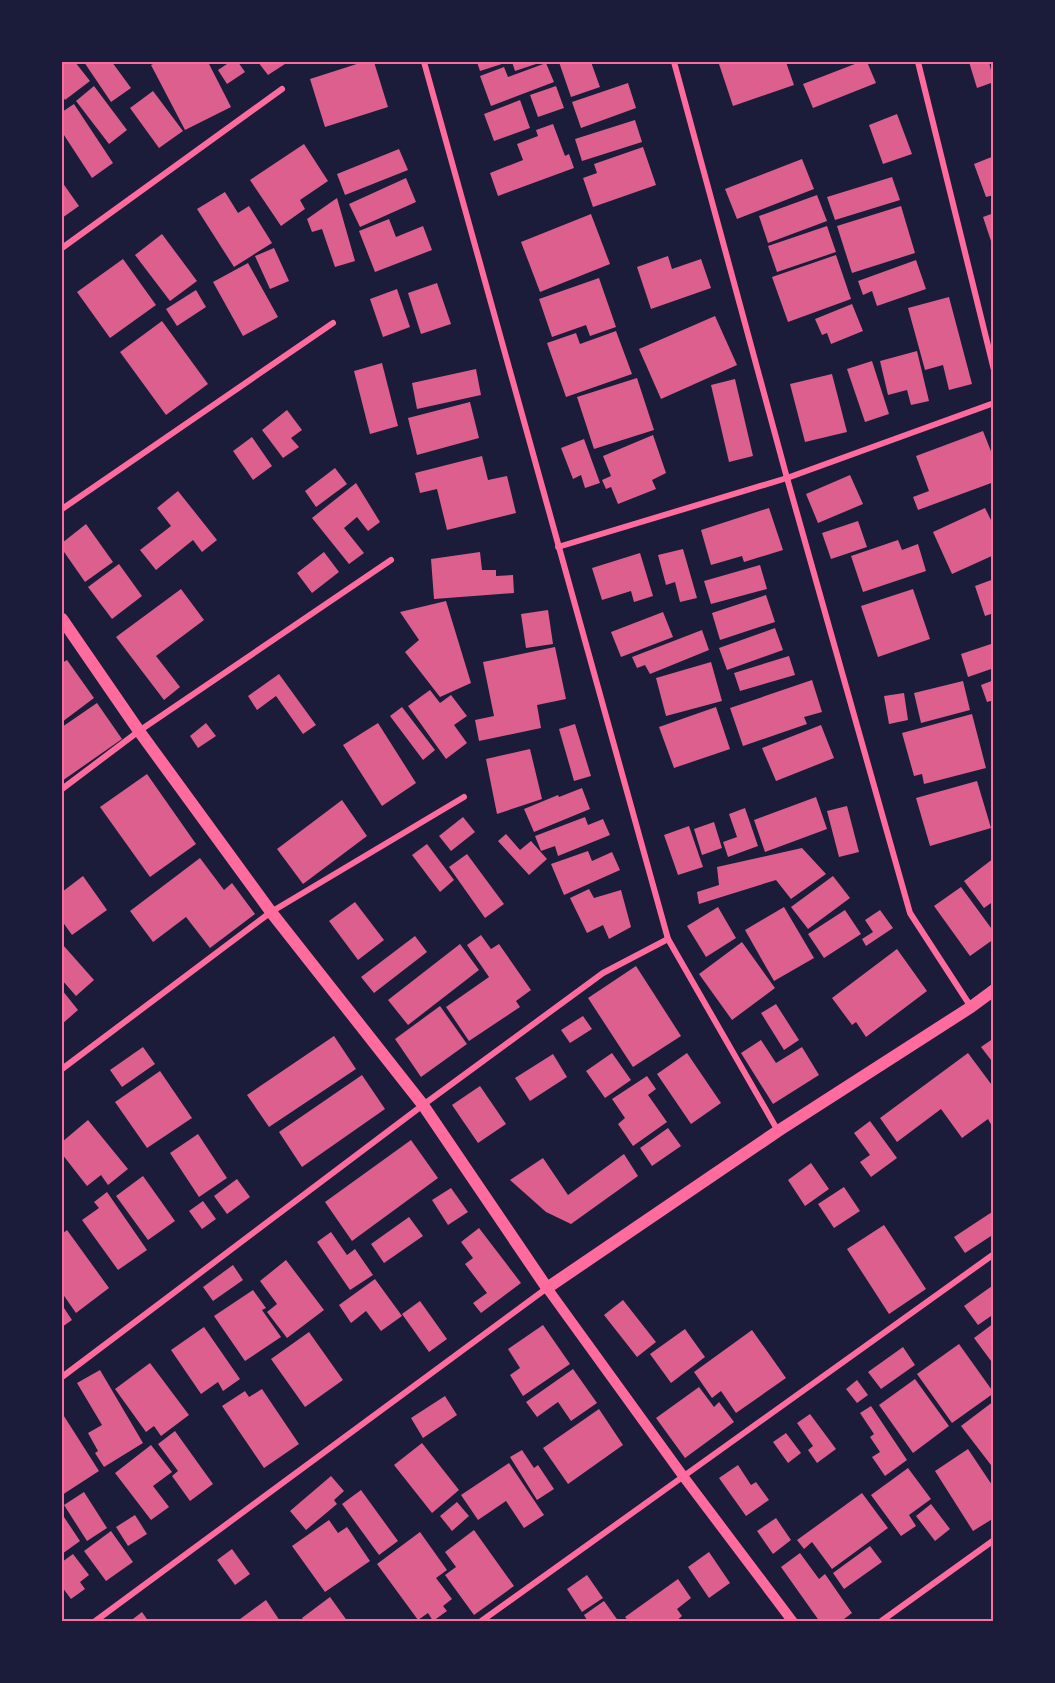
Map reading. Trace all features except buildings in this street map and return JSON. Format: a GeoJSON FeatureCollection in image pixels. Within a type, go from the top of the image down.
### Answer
{"type":"FeatureCollection","features":[{"type":"Feature","properties":{"kind":"main road"},"geometry":{"type":"LineString","coordinates":[[62,619],[139,731],[271,912],[423,1105],[547,1288],[778,1131],[971,1007],[993,990]]}},
{"type":"Feature","properties":{"kind":"street"},"geometry":{"type":"LineString","coordinates":[[424,62],[668,939],[778,1131]]}},
{"type":"Feature","properties":{"kind":"street"},"geometry":{"type":"LineString","coordinates":[[674,62],[787,478],[910,913],[971,1007]]}},
{"type":"Feature","properties":{"kind":"street"},"geometry":{"type":"LineString","coordinates":[[918,62],[993,370]]}},
{"type":"Feature","properties":{"kind":"street"},"geometry":{"type":"LineString","coordinates":[[62,248],[282,89]]}},
{"type":"Feature","properties":{"kind":"street"},"geometry":{"type":"LineString","coordinates":[[62,509],[333,323]]}},
{"type":"Feature","properties":{"kind":"street"},"geometry":{"type":"LineString","coordinates":[[558,547],[787,478],[993,404]]}},
{"type":"Feature","properties":{"kind":"street"},"geometry":{"type":"LineString","coordinates":[[62,789],[139,731],[391,560]]}},
{"type":"Feature","properties":{"kind":"street"},"geometry":{"type":"LineString","coordinates":[[62,1069],[271,912],[464,797]]}},
{"type":"Feature","properties":{"kind":"street"},"geometry":{"type":"LineString","coordinates":[[62,1377],[423,1105],[603,973],[668,939]]}},
{"type":"Feature","properties":{"kind":"street"},"geometry":{"type":"LineString","coordinates":[[480,1622],[993,1254]]}},
{"type":"Feature","properties":{"kind":"street"},"geometry":{"type":"LineString","coordinates":[[94,1622],[547,1288],[683,1476],[793,1622]]}},
{"type":"Feature","properties":{"kind":"street"},"geometry":{"type":"LineString","coordinates":[[880,1622],[993,1540]]}}]}
